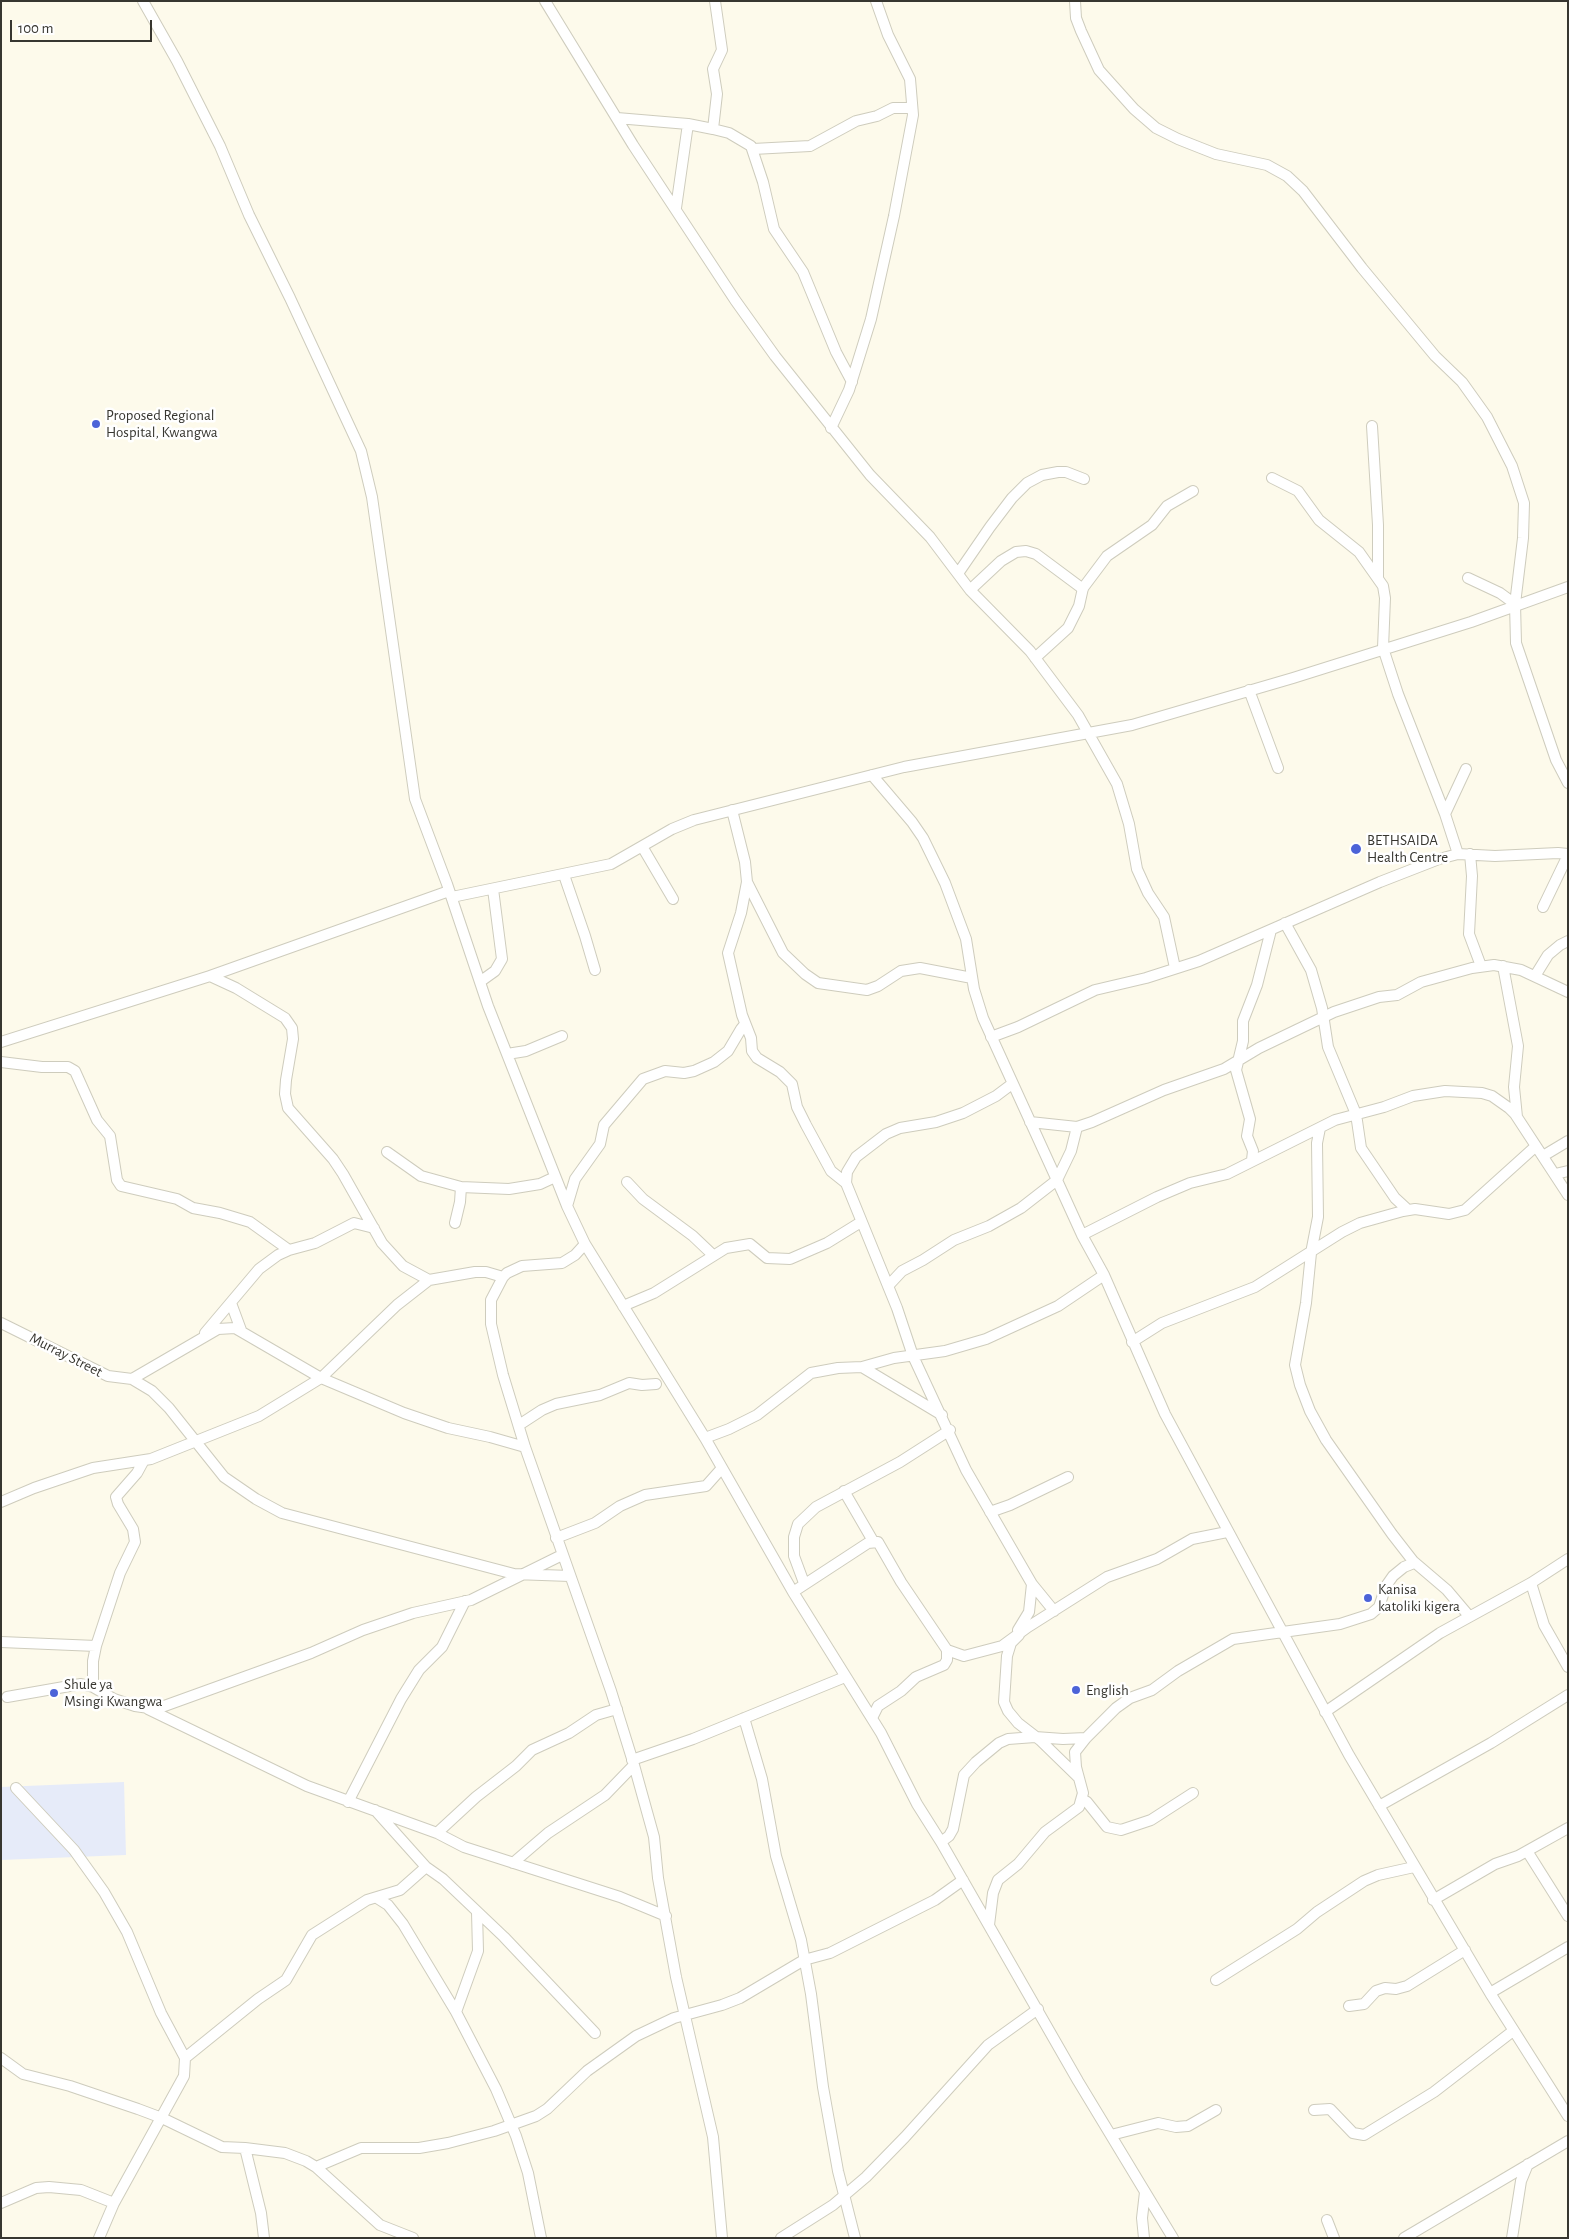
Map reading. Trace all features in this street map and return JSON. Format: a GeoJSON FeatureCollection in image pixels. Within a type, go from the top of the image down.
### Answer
{"type":"FeatureCollection","features":[{"type":"Feature","properties":{"kind":"street"},"geometry":{"type":"LineString","coordinates":[[143,1],[177,60],[220,146],[249,215],[361,451],[372,497],[415,800],[451,894],[488,1006],[567,1206],[585,1244],[705,1438],[793,1592],[872,1718],[917,1804],[1173,2238]]}},
{"type":"Feature","properties":{"kind":"street"},"geometry":{"type":"LineString","coordinates":[[545,1],[617,118],[769,348],[831,428],[873,478],[930,537],[959,572],[970,590],[1035,658],[1078,715],[1117,784],[1131,833],[1137,869],[1148,893],[1164,917],[1175,968]]}},
{"type":"Feature","properties":{"kind":"street"},"geometry":{"type":"LineString","coordinates":[[713,130],[717,94],[713,69],[720,56],[722,44],[715,1]]}},
{"type":"Feature","properties":{"kind":"street"},"geometry":{"type":"LineString","coordinates":[[831,428],[841,412],[871,319],[913,115],[910,79],[888,35],[876,1]]}},
{"type":"Feature","properties":{"kind":"street"},"geometry":{"type":"LineString","coordinates":[[1076,1],[1076,18],[1080,31],[1099,70],[1134,109],[1156,128],[1178,139],[1216,154],[1268,165],[1287,176],[1303,191],[1362,268],[1435,356],[1462,382],[1478,403],[1500,440],[1523,498],[1525,521],[1515,604],[1517,650],[1556,760],[1568,783]]}},
{"type":"Feature","properties":{"kind":"street"},"geometry":{"type":"LineString","coordinates":[[753,149],[810,146],[856,121],[877,116],[893,108],[912,108]]}},
{"type":"Feature","properties":{"kind":"street"},"geometry":{"type":"LineString","coordinates":[[617,118],[688,124],[742,139],[753,149],[774,229],[803,272],[836,352],[852,382]]}},
{"type":"Feature","properties":{"kind":"street"},"geometry":{"type":"LineString","coordinates":[[676,208],[688,124]]}},
{"type":"Feature","properties":{"kind":"street"},"geometry":{"type":"LineString","coordinates":[[1372,426],[1378,525],[1378,577]]}},
{"type":"Feature","properties":{"kind":"street"},"geometry":{"type":"LineString","coordinates":[[959,572],[1012,498],[1027,484],[1042,475],[1058,472],[1066,472],[1084,479]]}},
{"type":"Feature","properties":{"kind":"street"},"geometry":{"type":"LineString","coordinates":[[1272,478],[1298,491],[1319,520],[1359,552],[1378,577],[1385,594],[1383,648],[1398,694],[1445,814],[1458,854]]}},
{"type":"Feature","properties":{"kind":"street"},"geometry":{"type":"LineString","coordinates":[[1035,658],[1068,628],[1083,589],[1107,556],[1152,525],[1167,506],[1194,491]]}},
{"type":"Feature","properties":{"kind":"street"},"geometry":{"type":"LineString","coordinates":[[970,590],[1001,560],[1016,552],[1026,551],[1036,554],[1083,589]]}},
{"type":"Feature","properties":{"kind":"street"},"geometry":{"type":"LineString","coordinates":[[1468,578],[1500,593],[1515,604]]}},
{"type":"Feature","properties":{"kind":"street"},"geometry":{"type":"LineString","coordinates":[[1,1042],[210,976],[451,894],[494,889],[564,876],[610,864],[643,848],[683,824],[872,775],[1132,725],[1293,678],[1383,648],[1471,622],[1515,604],[1568,587]]}},
{"type":"Feature","properties":{"kind":"street"},"geometry":{"type":"LineString","coordinates":[[1249,690],[1278,768]]}},
{"type":"Feature","properties":{"kind":"street"},"geometry":{"type":"LineString","coordinates":[[1445,814],[1466,769]]}},
{"type":"Feature","properties":{"kind":"street"},"geometry":{"type":"LineString","coordinates":[[872,775],[912,822],[935,861],[956,908],[966,939],[977,1001],[1012,1084],[1082,1235],[1104,1275],[1165,1414],[1325,1712],[1414,1867],[1513,2031],[1568,2116]]}},
{"type":"Feature","properties":{"kind":"street"},"geometry":{"type":"LineString","coordinates":[[732,810],[745,862],[747,882],[741,913],[728,952],[754,1054],[786,1077],[792,1084],[798,1107],[806,1125],[831,1171],[846,1183]]}},
{"type":"Feature","properties":{"kind":"street"},"geometry":{"type":"LineString","coordinates":[[643,848],[673,899]]}},
{"type":"Feature","properties":{"kind":"street"},"geometry":{"type":"LineString","coordinates":[[992,1037],[1018,1028],[1095,990],[1199,961],[1338,902],[1380,882],[1439,859],[1458,854],[1495,856],[1558,852],[1568,855],[1543,907]]}},
{"type":"Feature","properties":{"kind":"street"},"geometry":{"type":"LineString","coordinates":[[1470,854],[1472,876],[1469,934],[1481,966]]}},
{"type":"Feature","properties":{"kind":"street"},"geometry":{"type":"LineString","coordinates":[[564,876],[595,970]]}},
{"type":"Feature","properties":{"kind":"street"},"geometry":{"type":"LineString","coordinates":[[747,882],[783,953],[805,974],[818,983],[867,990],[878,986],[902,971],[920,968],[972,978]]}},
{"type":"Feature","properties":{"kind":"street"},"geometry":{"type":"LineString","coordinates":[[481,981],[495,971],[502,959],[494,889]]}},
{"type":"Feature","properties":{"kind":"street"},"geometry":{"type":"LineString","coordinates":[[1285,923],[1311,970],[1328,1047],[1356,1114],[1359,1141],[1368,1161],[1398,1202],[1408,1210]]}},
{"type":"Feature","properties":{"kind":"street"},"geometry":{"type":"LineString","coordinates":[[1252,1160],[1253,1151],[1247,1136],[1250,1119],[1236,1071],[1243,1041],[1244,1020],[1260,976],[1270,930]]}},
{"type":"Feature","properties":{"kind":"street"},"geometry":{"type":"LineString","coordinates":[[1535,976],[1548,955],[1560,944],[1568,941]]}},
{"type":"Feature","properties":{"kind":"street"},"geometry":{"type":"LineString","coordinates":[[1030,1122],[1077,1127],[1092,1122],[1164,1090],[1209,1075],[1237,1062],[1259,1048],[1323,1018],[1380,997],[1397,994],[1421,982],[1481,966],[1503,966],[1535,976],[1568,992]]}},
{"type":"Feature","properties":{"kind":"street"},"geometry":{"type":"LineString","coordinates":[[1503,966],[1518,1046],[1514,1087],[1517,1118]]}},
{"type":"Feature","properties":{"kind":"street"},"geometry":{"type":"LineString","coordinates":[[210,976],[236,988],[285,1018],[292,1028],[294,1039],[286,1080],[285,1094],[288,1108],[333,1159],[382,1243],[403,1266],[429,1280]]}},
{"type":"Feature","properties":{"kind":"street"},"geometry":{"type":"LineString","coordinates":[[567,1206],[575,1179],[600,1144],[604,1124],[643,1079],[665,1071],[694,1071],[714,1062],[728,1051],[745,1024]]}},
{"type":"Feature","properties":{"kind":"street"},"geometry":{"type":"LineString","coordinates":[[508,1054],[526,1051],[562,1036]]}},
{"type":"Feature","properties":{"kind":"street"},"geometry":{"type":"LineString","coordinates":[[1,1062],[42,1067],[68,1067],[75,1071],[97,1120],[110,1136],[118,1180],[121,1186],[177,1199],[193,1208],[220,1213],[250,1222],[289,1250]]}},
{"type":"Feature","properties":{"kind":"street"},"geometry":{"type":"LineString","coordinates":[[1012,1084],[996,1096],[963,1113],[936,1122],[900,1128],[886,1134],[856,1157],[846,1172],[846,1183],[914,1356],[950,1430],[966,1470],[1032,1584],[1054,1612]]}},
{"type":"Feature","properties":{"kind":"street"},"geometry":{"type":"LineString","coordinates":[[1082,1235],[1157,1197],[1190,1183],[1227,1174],[1335,1120],[1428,1093],[1470,1091],[1492,1096],[1517,1118],[1568,1195]]}},
{"type":"Feature","properties":{"kind":"street"},"geometry":{"type":"LineString","coordinates":[[888,1286],[902,1271],[954,1240],[989,1226],[1012,1213],[1057,1180],[1069,1156],[1077,1127]]}},
{"type":"Feature","properties":{"kind":"street"},"geometry":{"type":"LineString","coordinates":[[1320,1128],[1317,1143],[1319,1207],[1311,1253],[1309,1286],[1295,1365],[1303,1396],[1326,1440],[1382,1521],[1414,1563],[1447,1590],[1469,1616]]}},
{"type":"Feature","properties":{"kind":"street"},"geometry":{"type":"LineString","coordinates":[[1543,1156],[1568,1141]]}},
{"type":"Feature","properties":{"kind":"street"},"geometry":{"type":"LineString","coordinates":[[1132,1342],[1162,1323],[1255,1288],[1351,1227],[1385,1215],[1408,1210],[1415,1209],[1439,1214],[1465,1210],[1536,1146]]}},
{"type":"Feature","properties":{"kind":"street"},"geometry":{"type":"LineString","coordinates":[[387,1152],[421,1176],[461,1187],[508,1189],[540,1184],[555,1177]]}},
{"type":"Feature","properties":{"kind":"street"},"geometry":{"type":"LineString","coordinates":[[1555,1174],[1568,1170]]}},
{"type":"Feature","properties":{"kind":"street"},"geometry":{"type":"LineString","coordinates":[[627,1182],[642,1199],[693,1236],[712,1255]]}},
{"type":"Feature","properties":{"kind":"street"},"geometry":{"type":"LineString","coordinates":[[455,1223],[461,1187]]}},
{"type":"Feature","properties":{"kind":"street"},"geometry":{"type":"LineString","coordinates":[[200,1338],[259,1269],[289,1250],[315,1243],[356,1222],[366,1214]]}},
{"type":"Feature","properties":{"kind":"street"},"geometry":{"type":"LineString","coordinates":[[356,1222],[374,1228]]}},
{"type":"Feature","properties":{"kind":"street"},"geometry":{"type":"LineString","coordinates":[[623,1306],[662,1288],[726,1248],[748,1244],[767,1258],[790,1259],[827,1243],[861,1222]]}},
{"type":"Feature","properties":{"kind":"street"},"geometry":{"type":"LineString","coordinates":[[585,1244],[575,1256],[562,1263],[522,1266],[503,1277],[491,1300],[491,1324],[525,1447],[617,1709],[654,1837],[658,1878],[685,2016],[713,2137],[722,2238]]}},
{"type":"Feature","properties":{"kind":"street"},"geometry":{"type":"LineString","coordinates":[[1,1502],[34,1488],[93,1468],[143,1462],[258,1416],[321,1378],[397,1305],[429,1280],[475,1272],[486,1272],[503,1277]]}},
{"type":"Feature","properties":{"kind":"street"},"geometry":{"type":"LineString","coordinates":[[705,1438],[729,1429],[757,1414],[811,1373],[838,1368],[862,1367],[886,1359],[945,1351],[986,1340],[1058,1306],[1104,1275]]}},
{"type":"Feature","properties":{"kind":"street"},"geometry":{"type":"LineString","coordinates":[[231,1303],[241,1330]]}},
{"type":"Feature","properties":{"kind":"street","name":"Murray Street"},"geometry":{"type":"LineString","coordinates":[[1,1323],[108,1376],[132,1379],[152,1391],[229,1482],[282,1513],[433,1554],[522,1575],[570,1576]]}},
{"type":"Feature","properties":{"kind":"street"},"geometry":{"type":"LineString","coordinates":[[132,1379],[218,1329],[241,1330],[321,1378],[404,1413],[448,1428],[525,1447]]}},
{"type":"Feature","properties":{"kind":"street"},"geometry":{"type":"LineString","coordinates":[[862,1367],[943,1415]]}},
{"type":"Feature","properties":{"kind":"street"},"geometry":{"type":"LineString","coordinates":[[519,1425],[556,1404],[600,1395],[624,1384],[642,1386],[656,1384]]}},
{"type":"Feature","properties":{"kind":"street"},"geometry":{"type":"LineString","coordinates":[[804,1583],[794,1556],[795,1530],[812,1510],[900,1462],[950,1430]]}},
{"type":"Feature","properties":{"kind":"street"},"geometry":{"type":"LineString","coordinates":[[93,1686],[93,1661],[96,1646],[120,1573],[135,1542],[133,1529],[118,1504],[116,1497],[137,1473],[143,1462]]}},
{"type":"Feature","properties":{"kind":"street"},"geometry":{"type":"LineString","coordinates":[[556,1538],[595,1523],[620,1506],[645,1494],[706,1486],[722,1468]]}},
{"type":"Feature","properties":{"kind":"street"},"geometry":{"type":"LineString","coordinates":[[990,1512],[1010,1505],[1068,1477]]}},
{"type":"Feature","properties":{"kind":"street"},"geometry":{"type":"LineString","coordinates":[[844,1492],[873,1541],[881,1545],[902,1582],[947,1650],[947,1660],[944,1665],[916,1676],[902,1691],[878,1706],[872,1718]]}},
{"type":"Feature","properties":{"kind":"street"},"geometry":{"type":"LineString","coordinates":[[1078,1777],[1013,1718],[1004,1702],[1007,1656],[1011,1644],[1028,1627],[1107,1577],[1157,1559],[1192,1539],[1227,1532]]}},
{"type":"Feature","properties":{"kind":"street"},"geometry":{"type":"LineString","coordinates":[[793,1592],[804,1583],[873,1541]]}},
{"type":"Feature","properties":{"kind":"street"},"geometry":{"type":"LineString","coordinates":[[147,1709],[156,1709],[311,1653],[363,1630],[413,1613],[478,1597],[562,1555]]}},
{"type":"Feature","properties":{"kind":"street"},"geometry":{"type":"LineString","coordinates":[[1325,1712],[1469,1616],[1531,1583],[1568,1559]]}},
{"type":"Feature","properties":{"kind":"street"},"geometry":{"type":"LineString","coordinates":[[989,1925],[993,1893],[998,1880],[1018,1864],[1039,1838],[1076,1810],[1082,1799],[1082,1788],[1074,1756],[1086,1738],[1128,1699],[1152,1690],[1212,1650],[1234,1639],[1340,1624],[1371,1614],[1379,1607],[1386,1586],[1393,1576],[1404,1567],[1414,1563]]}},
{"type":"Feature","properties":{"kind":"street"},"geometry":{"type":"LineString","coordinates":[[1531,1583],[1544,1625],[1568,1667]]}},
{"type":"Feature","properties":{"kind":"street"},"geometry":{"type":"LineString","coordinates":[[1019,1636],[1018,1630],[1029,1612],[1032,1584]]}},
{"type":"Feature","properties":{"kind":"street"},"geometry":{"type":"LineString","coordinates":[[348,1802],[401,1700],[419,1670],[442,1646],[465,1601]]}},
{"type":"Feature","properties":{"kind":"street"},"geometry":{"type":"LineString","coordinates":[[947,1650],[964,1656],[1002,1646],[1019,1636]]}},
{"type":"Feature","properties":{"kind":"street"},"geometry":{"type":"LineString","coordinates":[[1,1642],[96,1646]]}},
{"type":"Feature","properties":{"kind":"street"},"geometry":{"type":"LineString","coordinates":[[513,1863],[548,1833],[605,1794],[633,1762],[846,1677]]}},
{"type":"Feature","properties":{"kind":"street"},"geometry":{"type":"LineString","coordinates":[[7,1697],[70,1685],[93,1686],[114,1699],[147,1709],[307,1786],[437,1833],[464,1847],[620,1897],[666,1916]]}},
{"type":"Feature","properties":{"kind":"street"},"geometry":{"type":"LineString","coordinates":[[1379,1806],[1485,1747],[1568,1695]]}},
{"type":"Feature","properties":{"kind":"street"},"geometry":{"type":"LineString","coordinates":[[437,1833],[476,1797],[516,1766],[532,1750],[569,1733],[596,1715],[617,1709]]}},
{"type":"Feature","properties":{"kind":"street"},"geometry":{"type":"LineString","coordinates":[[744,1718],[762,1779],[776,1856],[796,1922],[811,1994],[823,2087],[854,2238]]}},
{"type":"Feature","properties":{"kind":"street"},"geometry":{"type":"LineString","coordinates":[[941,1842],[949,1836],[952,1829],[960,1785],[966,1771],[1001,1741],[1035,1737],[1086,1738]]}},
{"type":"Feature","properties":{"kind":"street"},"geometry":{"type":"LineString","coordinates":[[16,1788],[74,1850],[104,1892],[127,1932],[161,2013],[185,2058],[184,2076],[114,2203],[100,2238]]}},
{"type":"Feature","properties":{"kind":"street"},"geometry":{"type":"LineString","coordinates":[[1082,1799],[1087,1802],[1107,1827],[1121,1830],[1150,1820],[1193,1793]]}},
{"type":"Feature","properties":{"kind":"street"},"geometry":{"type":"LineString","coordinates":[[373,1809],[426,1866],[443,1879],[537,1970],[595,2033]]}},
{"type":"Feature","properties":{"kind":"street"},"geometry":{"type":"LineString","coordinates":[[1434,1900],[1495,1864],[1527,1851],[1568,1828]]}},
{"type":"Feature","properties":{"kind":"street"},"geometry":{"type":"LineString","coordinates":[[1527,1851],[1568,1916]]}},
{"type":"Feature","properties":{"kind":"street"},"geometry":{"type":"LineString","coordinates":[[185,2058],[258,1999],[286,1980],[312,1935],[364,1901],[400,1890],[426,1866]]}},
{"type":"Feature","properties":{"kind":"street"},"geometry":{"type":"LineString","coordinates":[[1216,1980],[1297,1930],[1320,1910],[1364,1882],[1378,1875],[1414,1867]]}},
{"type":"Feature","properties":{"kind":"street"},"geometry":{"type":"LineString","coordinates":[[316,2167],[361,2148],[419,2148],[456,2141],[511,2126],[545,2111],[582,2075],[633,2038],[671,2019],[740,1998],[804,1960],[830,1953],[930,1903],[963,1880]]}},
{"type":"Feature","properties":{"kind":"street"},"geometry":{"type":"LineString","coordinates":[[378,1898],[388,1905],[403,1924],[480,2056],[511,2126],[530,2182],[540,2238]]}},
{"type":"Feature","properties":{"kind":"street"},"geometry":{"type":"LineString","coordinates":[[456,2012],[478,1951],[477,1912]]}},
{"type":"Feature","properties":{"kind":"street"},"geometry":{"type":"LineString","coordinates":[[1490,1993],[1568,1947]]}},
{"type":"Feature","properties":{"kind":"street"},"geometry":{"type":"LineString","coordinates":[[1349,2006],[1364,2004],[1376,1991],[1407,1986],[1465,1950]]}},
{"type":"Feature","properties":{"kind":"street"},"geometry":{"type":"LineString","coordinates":[[781,2238],[844,2196],[894,2150],[988,2045],[1038,2009]]}},
{"type":"Feature","properties":{"kind":"street"},"geometry":{"type":"LineString","coordinates":[[1314,2110],[1330,2109],[1352,2133],[1364,2135],[1434,2092],[1513,2031]]}},
{"type":"Feature","properties":{"kind":"street"},"geometry":{"type":"LineString","coordinates":[[1,2058],[23,2074],[70,2086],[162,2118],[212,2144],[222,2147],[244,2148],[295,2156],[316,2167],[380,2226],[386,2238]]}},
{"type":"Feature","properties":{"kind":"street"},"geometry":{"type":"LineString","coordinates":[[1111,2135],[1158,2123],[1176,2128],[1188,2126],[1216,2110]]}},
{"type":"Feature","properties":{"kind":"street"},"geometry":{"type":"LineString","coordinates":[[1404,2238],[1568,2141]]}},
{"type":"Feature","properties":{"kind":"street"},"geometry":{"type":"LineString","coordinates":[[244,2148],[261,2213],[264,2238]]}},
{"type":"Feature","properties":{"kind":"street"},"geometry":{"type":"LineString","coordinates":[[1512,2238],[1521,2181],[1529,2164]]}},
{"type":"Feature","properties":{"kind":"street"},"geometry":{"type":"LineString","coordinates":[[1,2203],[36,2188],[49,2187],[81,2190],[114,2203]]}},
{"type":"Feature","properties":{"kind":"street"},"geometry":{"type":"LineString","coordinates":[[1144,2238],[1142,2218],[1145,2192]]}},
{"type":"Feature","properties":{"kind":"street"},"geometry":{"type":"LineString","coordinates":[[1327,2220],[1334,2238]]}},
{"type":"Feature","properties":{"kind":"street"},"geometry":{"type":"LineString","coordinates":[[380,2226],[413,2238]]}},
{"type":"Feature","properties":{"kind":"shaded area"},"geometry":{"type":"Polygon","coordinates":[[[124,1782],[126,1855],[1,1860],[1,1787],[124,1782]]]}},
{"type":"Feature","properties":{"kind":"place","name":"Proposed Regional Hospital, Kwangwa"},"geometry":{"type":"Point","coordinates":[96,424]}},
{"type":"Feature","properties":{"kind":"place","name":"BETHSAIDA Health Centre"},"geometry":{"type":"Point","coordinates":[1356,849]}},
{"type":"Feature","properties":{"kind":"place","name":"Kanisa katoliki kigera"},"geometry":{"type":"Point","coordinates":[1368,1598]}},
{"type":"Feature","properties":{"kind":"place","name":"English"},"geometry":{"type":"Point","coordinates":[1076,1690]}},
{"type":"Feature","properties":{"kind":"place","name":"Shule ya Msingi Kwangwa"},"geometry":{"type":"Point","coordinates":[54,1693]}}]}
